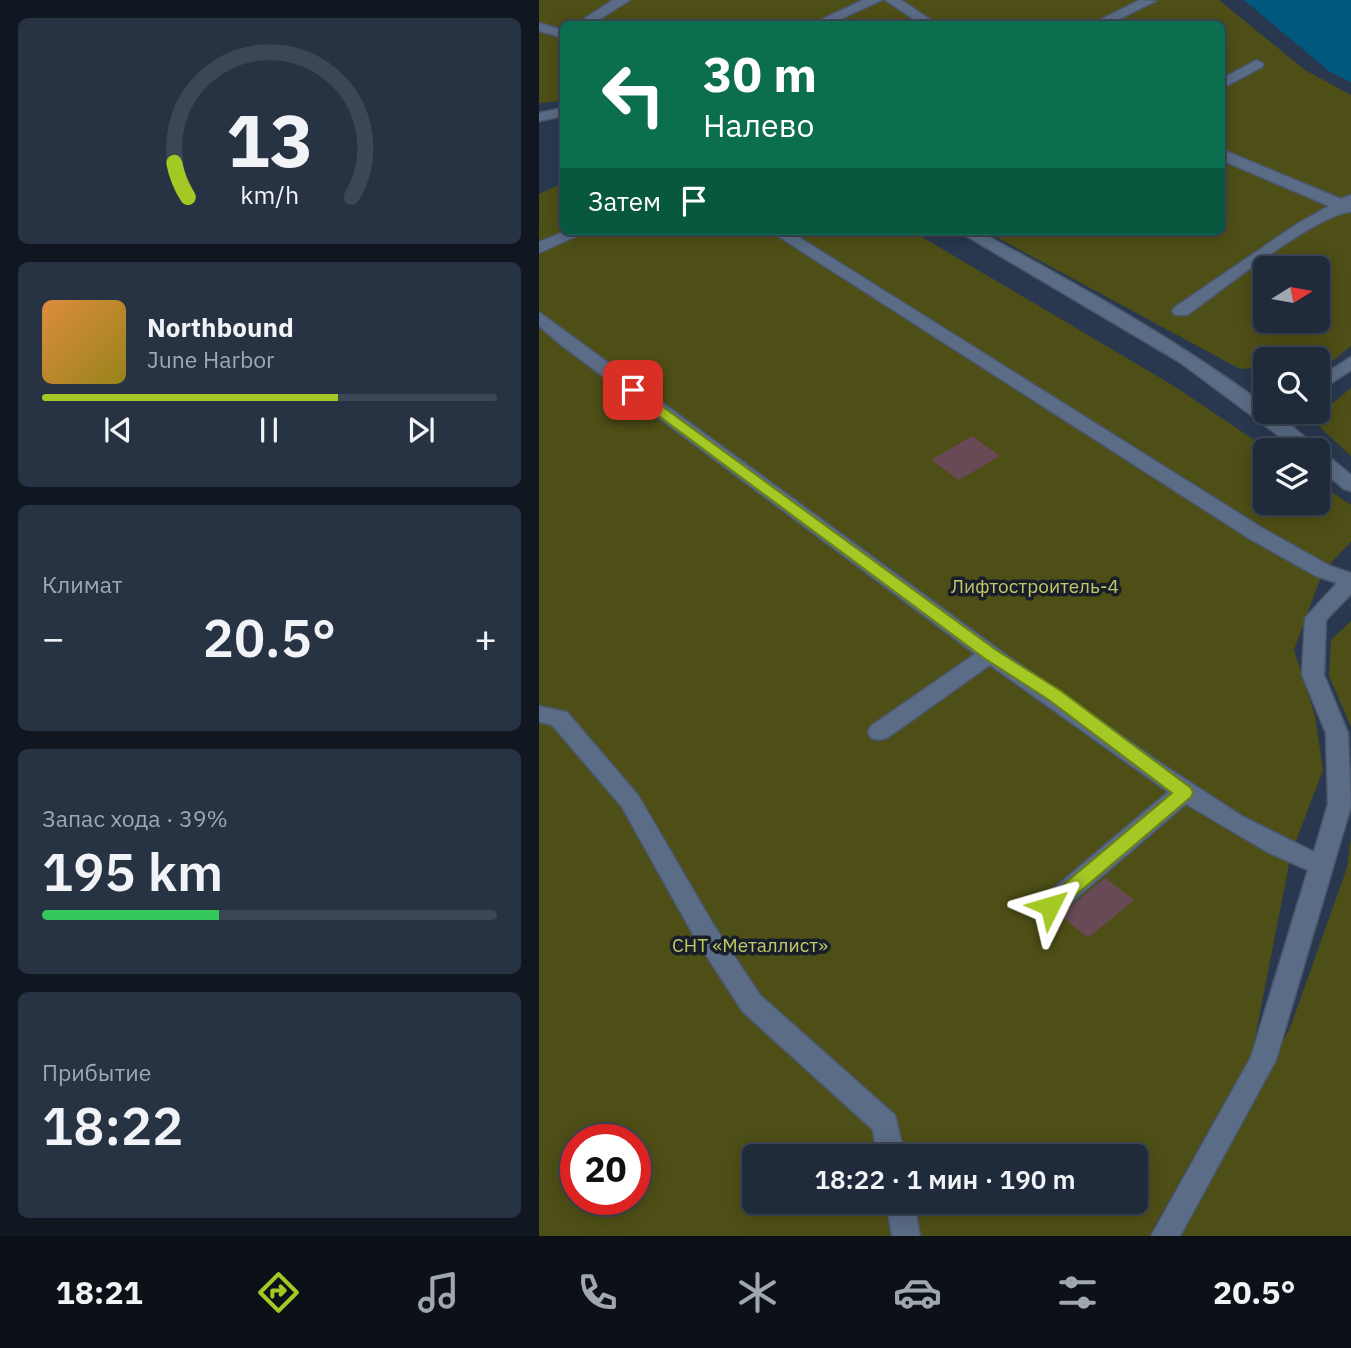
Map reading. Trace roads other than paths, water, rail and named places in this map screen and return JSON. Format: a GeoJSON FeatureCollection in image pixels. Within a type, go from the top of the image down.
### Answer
{"type":"FeatureCollection","features":[{"type":"Feature","properties":{"kind":"lane"},"geometry":{"type":"LineString","coordinates":[[588,21],[623,0]]}},
{"type":"Feature","properties":{"kind":"lane"},"geometry":{"type":"LineString","coordinates":[[826,21],[875,0]]}},
{"type":"Feature","properties":{"kind":"lane"},"geometry":{"type":"LineString","coordinates":[[892,0],[923,21]]}},
{"type":"Feature","properties":{"kind":"lane"},"geometry":{"type":"LineString","coordinates":[[1106,21],[1149,1]]}},
{"type":"Feature","properties":{"kind":"lane"},"geometry":{"type":"LineString","coordinates":[[539,27],[560,33]]}},
{"type":"Feature","properties":{"kind":"lane"},"geometry":{"type":"LineString","coordinates":[[1225,83],[1257,64]]}},
{"type":"Feature","properties":{"kind":"lane"},"geometry":{"type":"LineString","coordinates":[[541,114],[560,112]]}},
{"type":"Feature","properties":{"kind":"lane"},"geometry":{"type":"LineString","coordinates":[[1225,156],[1347,205]]}},
{"type":"Feature","properties":{"kind":"lane"},"geometry":{"type":"LineString","coordinates":[[1181,311],[1303,227],[1347,205]]}},
{"type":"Feature","properties":{"kind":"lane"},"geometry":{"type":"LineString","coordinates":[[539,248],[570,235]]}},
{"type":"Feature","properties":{"kind":"lane"},"geometry":{"type":"LineString","coordinates":[[784,235],[1258,534],[1323,571],[1351,581],[1316,618],[1313,675],[1337,733],[1340,804],[1323,866],[1263,1060],[1165,1236]]}},
{"type":"Feature","properties":{"kind":"lane"},"geometry":{"type":"LineString","coordinates":[[974,235],[1106,308],[1253,400]]}},
{"type":"Feature","properties":{"kind":"lane"},"geometry":{"type":"LineString","coordinates":[[539,317],[567,341],[990,654],[1055,695],[1184,792],[1291,854],[1323,866]]}},
{"type":"Feature","properties":{"kind":"lane"},"geometry":{"type":"LineString","coordinates":[[1330,377],[1351,362]]}},
{"type":"Feature","properties":{"kind":"lane"},"geometry":{"type":"LineString","coordinates":[[1285,424],[1299,438]]}},
{"type":"Feature","properties":{"kind":"lane"},"geometry":{"type":"LineString","coordinates":[[1330,467],[1351,485]]}},
{"type":"Feature","properties":{"kind":"lane"},"geometry":{"type":"LineString","coordinates":[[880,732],[990,654]]}},
{"type":"Feature","properties":{"kind":"lane"},"geometry":{"type":"LineString","coordinates":[[539,714],[559,718],[630,800],[704,931],[751,1003],[885,1124],[889,1144]]}},
{"type":"Feature","properties":{"kind":"lane"},"geometry":{"type":"LineString","coordinates":[[1050,906],[1184,792]]}},
{"type":"Feature","properties":{"kind":"lane"},"geometry":{"type":"LineString","coordinates":[[901,1214],[906,1236]]}},
{"type":"Feature","properties":{"kind":"water"},"geometry":{"type":"Polygon","coordinates":[[[1244,0],[1351,0],[1351,82],[1330,72],[1244,0]]]}},
{"type":"Feature","properties":{"kind":"park label","name":"Лифтостроитель-4"},"geometry":{"type":"Point","coordinates":[1035,586]}},
{"type":"Feature","properties":{"kind":"park label","name":"СНТ «Металлист»"},"geometry":{"type":"Point","coordinates":[750,945]}}]}
